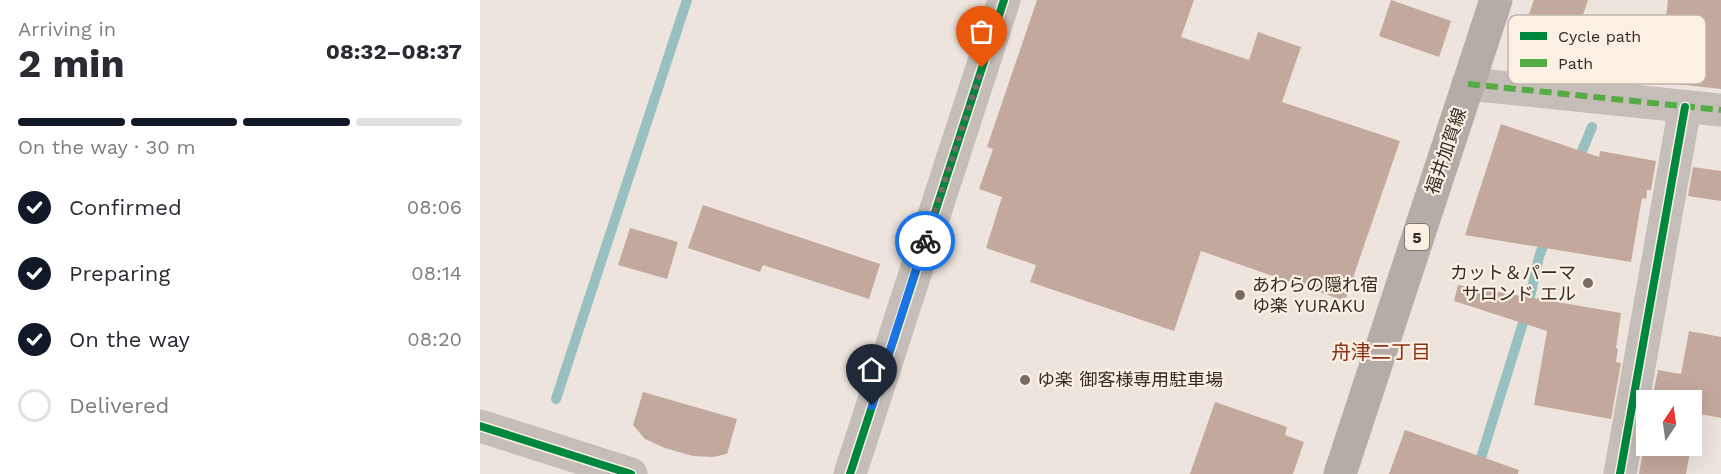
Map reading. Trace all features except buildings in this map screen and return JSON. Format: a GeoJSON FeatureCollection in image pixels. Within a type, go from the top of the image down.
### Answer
{"type":"FeatureCollection","features":[{"type":"Feature","properties":{"kind":"main road","name":"福井加賀線"},"geometry":{"type":"LineString","coordinates":[[1340,474],[1496,0]]}},
{"type":"Feature","properties":{"kind":"street"},"geometry":{"type":"LineString","coordinates":[[850,474],[1004,0]]}},
{"type":"Feature","properties":{"kind":"street"},"geometry":{"type":"LineString","coordinates":[[1468,84],[1721,110]]}},
{"type":"Feature","properties":{"kind":"street"},"geometry":{"type":"LineString","coordinates":[[1620,474],[1685,107]]}},
{"type":"Feature","properties":{"kind":"street"},"geometry":{"type":"LineString","coordinates":[[480,426],[631,474]]}},
{"type":"Feature","properties":{"kind":"waterway"},"geometry":{"type":"LineString","coordinates":[[556,399],[687,0]]}},
{"type":"Feature","properties":{"kind":"waterway"},"geometry":{"type":"LineString","coordinates":[[1671,15],[1683,0]]}},
{"type":"Feature","properties":{"kind":"waterway"},"geometry":{"type":"LineString","coordinates":[[1577,163],[1592,127]]}},
{"type":"Feature","properties":{"kind":"waterway"},"geometry":{"type":"LineString","coordinates":[[1476,474],[1527,310],[1539,257],[1547,235]]}},
{"type":"Feature","properties":{"kind":"marked path"},"geometry":{"type":"LineString","coordinates":[[1468,84],[1721,110]]}},
{"type":"Feature","properties":{"kind":"cycle path"},"geometry":{"type":"LineString","coordinates":[[850,474],[1004,0]]}},
{"type":"Feature","properties":{"kind":"cycle path"},"geometry":{"type":"LineString","coordinates":[[1620,474],[1685,107]]}},
{"type":"Feature","properties":{"kind":"cycle path"},"geometry":{"type":"LineString","coordinates":[[480,426],[631,474]]}},
{"type":"Feature","properties":{"kind":"way so far"},"geometry":{"type":"LineString","coordinates":[[925,241],[982,68]]}},
{"type":"Feature","properties":{"kind":"place","name":"カット＆パーマ サロンド エル"},"geometry":{"type":"Point","coordinates":[1588,283]}},
{"type":"Feature","properties":{"kind":"place","name":"あわらの隠れ宿 ゆ楽 YURAKU"},"geometry":{"type":"Point","coordinates":[1240,295]}},
{"type":"Feature","properties":{"kind":"place","name":"ゆ楽 御客様専用駐車場"},"geometry":{"type":"Point","coordinates":[1025,380]}},
{"type":"Feature","properties":{"kind":"district","name":"舟津二丁目"},"geometry":{"type":"Point","coordinates":[1381,352]}},
{"type":"Feature","properties":{"kind":"route"},"geometry":{"type":"LineString","coordinates":[[872,406],[925,241]]}}]}
